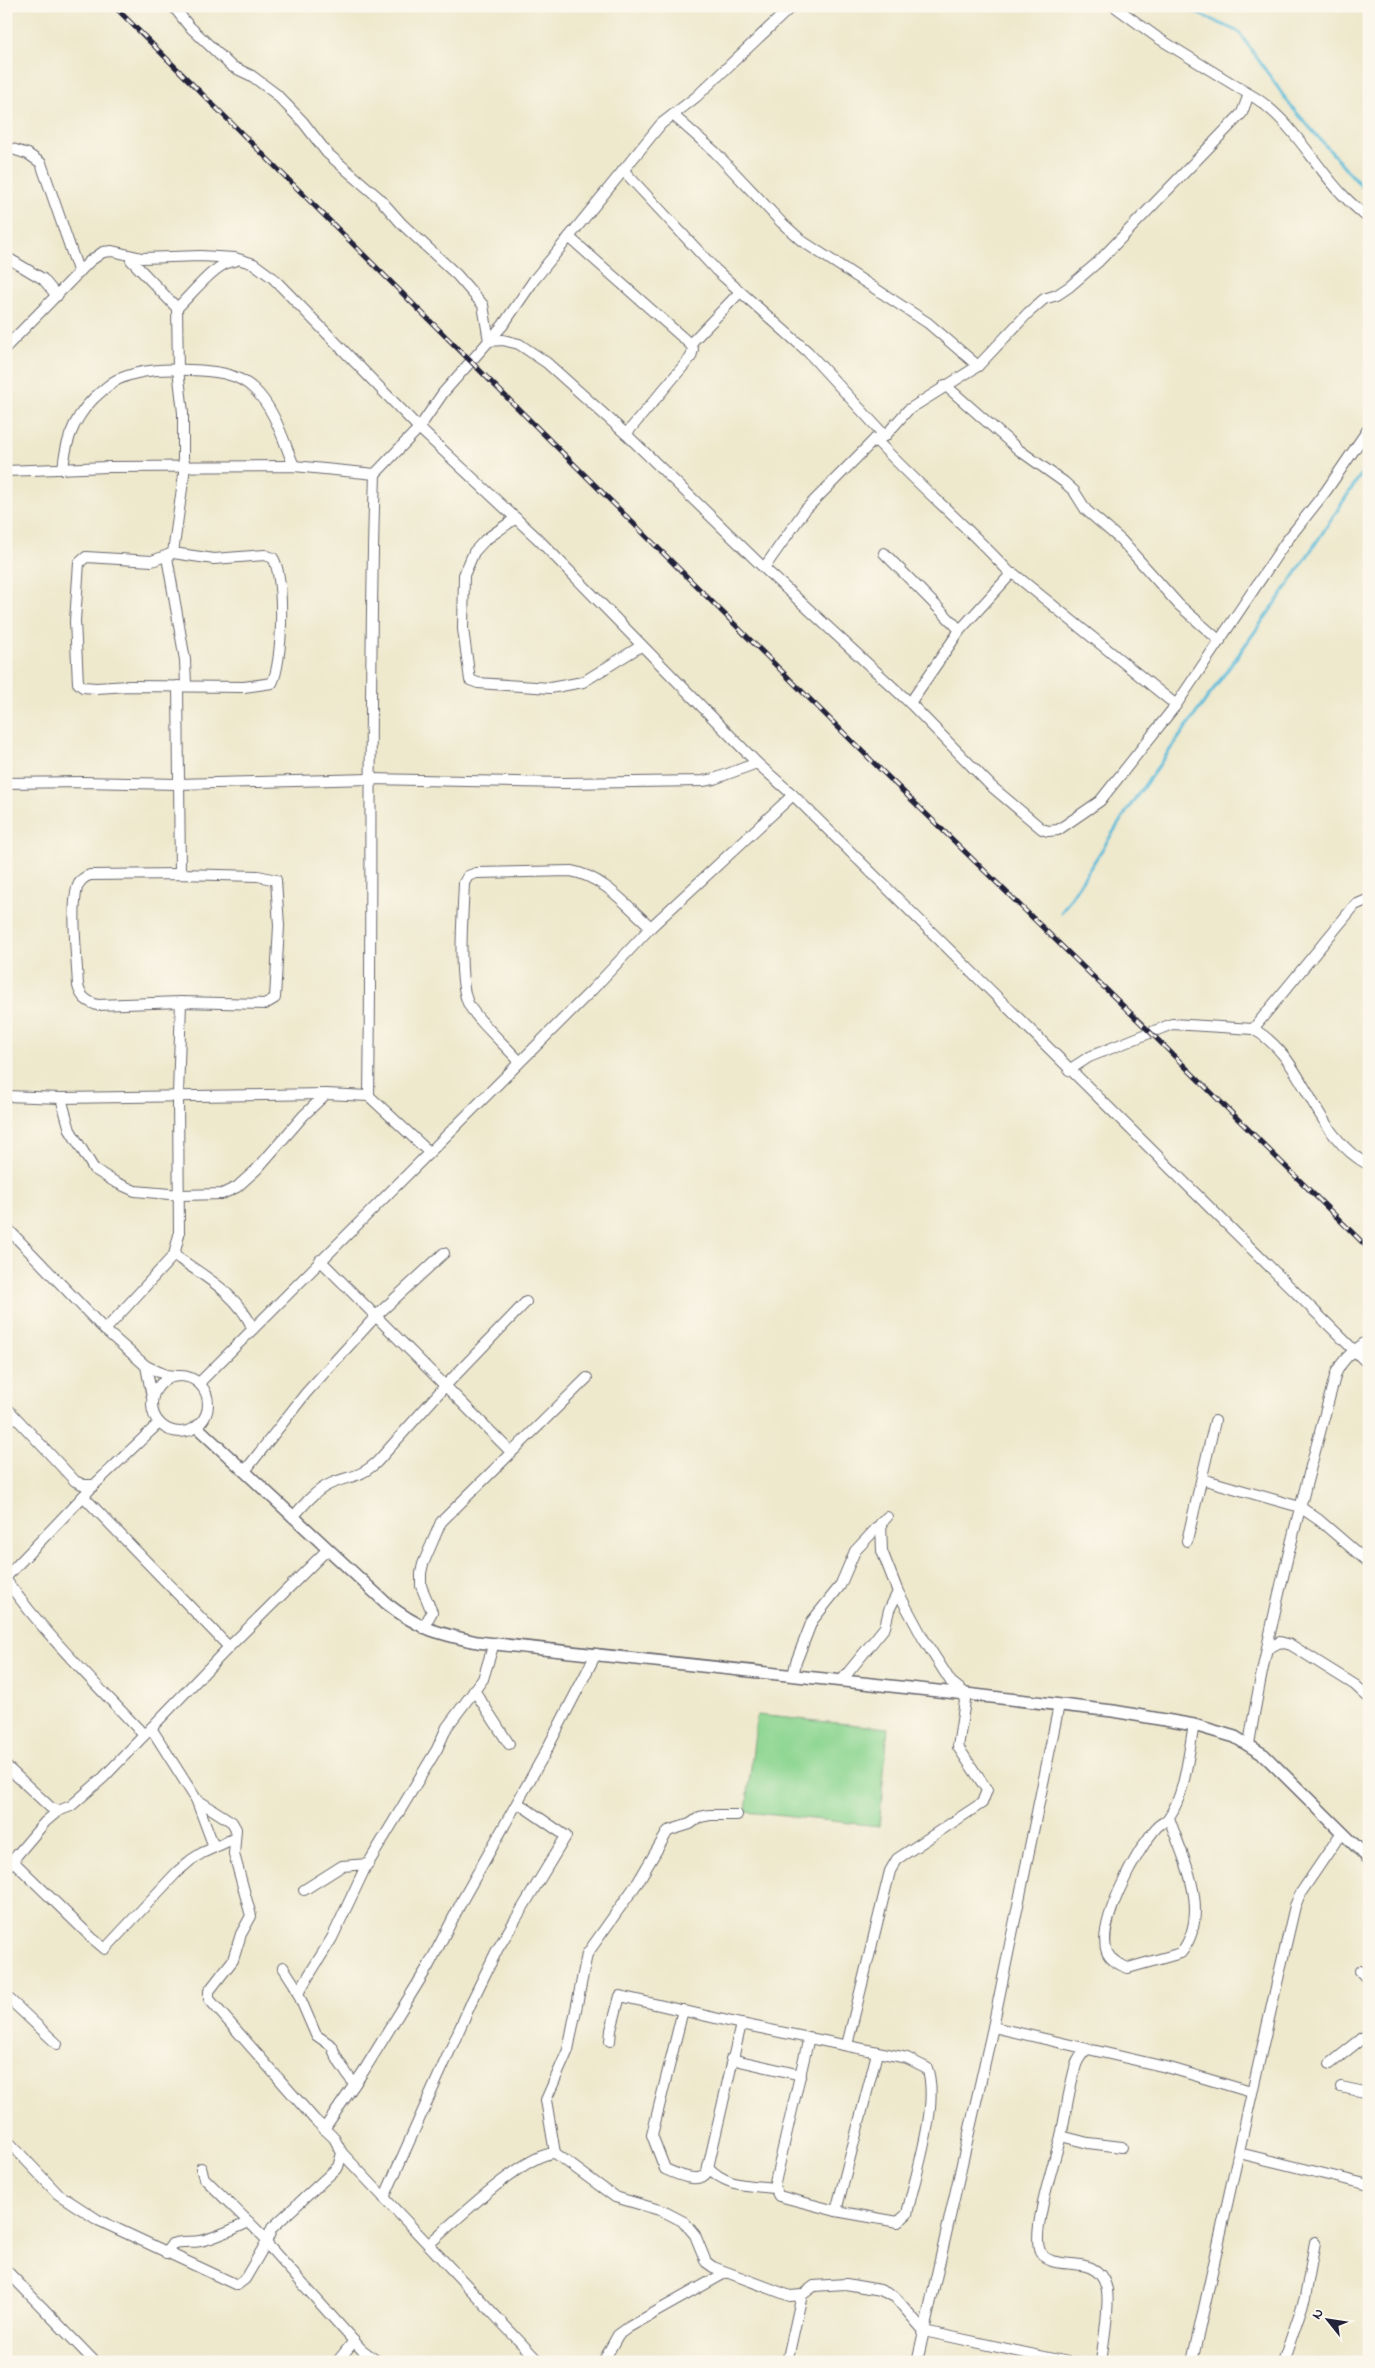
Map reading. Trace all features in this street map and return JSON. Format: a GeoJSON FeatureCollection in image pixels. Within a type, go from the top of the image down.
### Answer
{"type":"FeatureCollection","features":[{"type":"Feature","properties":{"kind":"street"},"geometry":{"type":"LineString","coordinates":[[173,6],[188,25],[232,66],[252,76],[276,94],[303,122],[327,153],[379,198],[402,224],[458,275],[483,305],[489,341]]}},
{"type":"Feature","properties":{"kind":"street"},"geometry":{"type":"LineString","coordinates":[[369,1096],[371,611],[375,474],[419,428],[444,393],[489,341],[569,237],[662,124],[696,96],[792,6]]}},
{"type":"Feature","properties":{"kind":"street"},"geometry":{"type":"LineString","coordinates":[[1114,6],[1158,38],[1257,99],[1286,125],[1341,193],[1369,219]]}},
{"type":"Feature","properties":{"kind":"street"},"geometry":{"type":"LineString","coordinates":[[764,568],[805,510],[908,410],[978,366],[1028,313],[1044,299],[1057,295],[1069,287],[1098,262],[1242,113],[1249,94]]}},
{"type":"Feature","properties":{"kind":"street"},"geometry":{"type":"LineString","coordinates":[[673,115],[715,152],[780,222],[802,241],[928,323],[978,366]]}},
{"type":"Feature","properties":{"kind":"street"},"geometry":{"type":"LineString","coordinates":[[6,147],[28,154],[41,163],[79,273]]}},
{"type":"Feature","properties":{"kind":"street"},"geometry":{"type":"LineString","coordinates":[[623,170],[669,222],[740,292],[808,352],[916,483],[979,538],[1011,574],[1021,579],[1176,705]]}},
{"type":"Feature","properties":{"kind":"street"},"geometry":{"type":"LineString","coordinates":[[569,237],[690,344],[693,350],[692,356],[626,434]]}},
{"type":"Feature","properties":{"kind":"street"},"geometry":{"type":"LineString","coordinates":[[6,347],[90,261],[103,252],[112,251],[132,257],[200,256],[244,261],[254,264],[273,278],[419,428],[516,518],[757,763],[793,795],[1369,1365]]}},
{"type":"Feature","properties":{"kind":"street"},"geometry":{"type":"LineString","coordinates":[[6,257],[43,279],[57,296]]}},
{"type":"Feature","properties":{"kind":"street"},"geometry":{"type":"LineString","coordinates":[[132,257],[131,260],[177,308],[178,369],[183,413],[185,467],[170,555],[185,660],[182,686],[178,784],[180,874]]}},
{"type":"Feature","properties":{"kind":"street"},"geometry":{"type":"LineString","coordinates":[[177,308],[225,263],[244,261]]}},
{"type":"Feature","properties":{"kind":"street"},"geometry":{"type":"LineString","coordinates":[[690,344],[740,292]]}},
{"type":"Feature","properties":{"kind":"street"},"geometry":{"type":"LineString","coordinates":[[489,341],[503,340],[527,348],[626,434],[764,568],[910,703],[991,786],[1026,817],[1048,831],[1058,830],[1084,814],[1100,801],[1176,705],[1285,542],[1326,491],[1369,428]]}},
{"type":"Feature","properties":{"kind":"street"},"geometry":{"type":"LineString","coordinates":[[63,469],[69,435],[76,419],[95,397],[117,379],[142,372],[178,369],[220,371],[235,377],[253,388],[266,402],[294,466]]}},
{"type":"Feature","properties":{"kind":"street"},"geometry":{"type":"LineString","coordinates":[[945,385],[1019,450],[1074,491],[1086,510],[1120,540],[1179,605],[1220,641]]}},
{"type":"Feature","properties":{"kind":"street"},"geometry":{"type":"LineString","coordinates":[[6,470],[294,466],[375,474]]}},
{"type":"Feature","properties":{"kind":"street"},"geometry":{"type":"LineString","coordinates":[[516,518],[485,540],[474,552],[464,575],[464,629],[467,672],[470,680],[478,683],[550,688],[583,682],[641,646]]}},
{"type":"Feature","properties":{"kind":"street"},"geometry":{"type":"LineString","coordinates":[[884,553],[960,630]]}},
{"type":"Feature","properties":{"kind":"street"},"geometry":{"type":"LineString","coordinates":[[170,555],[214,559],[270,556],[276,564],[280,577],[281,622],[277,667],[272,683],[244,687],[182,686],[96,688],[83,686],[78,683],[75,621],[79,563],[86,558],[144,561],[170,555]]}},
{"type":"Feature","properties":{"kind":"street"},"geometry":{"type":"LineString","coordinates":[[910,703],[960,630],[1011,574]]}},
{"type":"Feature","properties":{"kind":"street"},"geometry":{"type":"LineString","coordinates":[[6,783],[178,784],[370,779],[565,783],[703,781],[714,779],[757,763]]}},
{"type":"Feature","properties":{"kind":"street"},"geometry":{"type":"LineString","coordinates":[[199,1383],[592,990],[651,927],[793,795]]}},
{"type":"Feature","properties":{"kind":"street"},"geometry":{"type":"LineString","coordinates":[[519,1061],[476,1016],[468,1003],[463,966],[464,883],[468,876],[476,873],[552,872],[586,874],[599,880],[651,927]]}},
{"type":"Feature","properties":{"kind":"street"},"geometry":{"type":"LineString","coordinates":[[180,874],[274,878],[278,885],[279,926],[276,993],[270,1002],[265,1004],[181,1002],[97,1004],[86,1001],[80,994],[78,986],[77,887],[85,877],[180,874]]}},
{"type":"Feature","properties":{"kind":"street"},"geometry":{"type":"LineString","coordinates":[[1253,1029],[1355,905],[1369,899]]}},
{"type":"Feature","properties":{"kind":"street"},"geometry":{"type":"LineString","coordinates":[[105,1330],[174,1256],[179,1235],[178,1095],[181,1002]]}},
{"type":"Feature","properties":{"kind":"street"},"geometry":{"type":"LineString","coordinates":[[1069,1070],[1090,1057],[1172,1024],[1253,1029],[1264,1035],[1284,1055],[1338,1143],[1353,1157],[1369,1165]]}},
{"type":"Feature","properties":{"kind":"street"},"geometry":{"type":"LineString","coordinates":[[61,1098],[70,1130],[94,1169],[115,1182],[135,1191],[180,1195],[222,1194],[237,1187],[257,1169],[304,1115],[326,1094]]}},
{"type":"Feature","properties":{"kind":"street"},"geometry":{"type":"LineString","coordinates":[[6,1096],[61,1098],[326,1094],[369,1096],[429,1152]]}},
{"type":"Feature","properties":{"kind":"street"},"geometry":{"type":"LineString","coordinates":[[6,1227],[105,1330],[146,1366],[166,1375],[189,1377],[199,1383],[207,1395],[208,1409],[206,1416],[197,1427],[180,1432],[168,1430],[159,1422],[153,1412],[152,1388],[146,1366]]}},
{"type":"Feature","properties":{"kind":"street"},"geometry":{"type":"LineString","coordinates":[[245,1471],[306,1394],[376,1316],[444,1253]]}},
{"type":"Feature","properties":{"kind":"street"},"geometry":{"type":"LineString","coordinates":[[174,1256],[212,1281],[232,1298],[242,1308],[253,1329]]}},
{"type":"Feature","properties":{"kind":"street"},"geometry":{"type":"LineString","coordinates":[[320,1260],[511,1452]]}},
{"type":"Feature","properties":{"kind":"street"},"geometry":{"type":"LineString","coordinates":[[293,1517],[327,1485],[364,1473],[526,1302]]}},
{"type":"Feature","properties":{"kind":"street"},"geometry":{"type":"LineString","coordinates":[[1249,1744],[1257,1694],[1300,1507],[1336,1373],[1343,1359],[1355,1352],[1369,1339]]}},
{"type":"Feature","properties":{"kind":"street"},"geometry":{"type":"LineString","coordinates":[[152,1399],[161,1383],[177,1376]]}},
{"type":"Feature","properties":{"kind":"street"},"geometry":{"type":"LineString","coordinates":[[423,1628],[432,1612],[421,1586],[422,1564],[429,1553],[441,1522],[586,1378]]}},
{"type":"Feature","properties":{"kind":"street"},"geometry":{"type":"LineString","coordinates":[[6,1407],[74,1481],[82,1498],[229,1646]]}},
{"type":"Feature","properties":{"kind":"street"},"geometry":{"type":"LineString","coordinates":[[1187,1541],[1215,1421]]}},
{"type":"Feature","properties":{"kind":"street"},"geometry":{"type":"LineString","coordinates":[[159,1422],[94,1485],[6,1578],[19,1597],[148,1731],[196,1799],[214,1847]]}},
{"type":"Feature","properties":{"kind":"street"},"geometry":{"type":"LineString","coordinates":[[197,1427],[386,1603],[407,1619],[439,1634],[494,1643],[1113,1711],[1194,1725],[1234,1737],[1249,1744],[1280,1770],[1369,1859]]}},
{"type":"Feature","properties":{"kind":"street"},"geometry":{"type":"LineString","coordinates":[[1202,1479],[1300,1507],[1319,1520],[1369,1563]]}},
{"type":"Feature","properties":{"kind":"street"},"geometry":{"type":"LineString","coordinates":[[74,1481],[84,1485],[94,1485]]}},
{"type":"Feature","properties":{"kind":"street"},"geometry":{"type":"LineString","coordinates":[[793,1676],[796,1662],[812,1620],[840,1586],[855,1551],[884,1520],[882,1551],[898,1592],[923,1638],[951,1682],[966,1694]]}},
{"type":"Feature","properties":{"kind":"street"},"geometry":{"type":"LineString","coordinates":[[235,1838],[196,1857],[177,1872],[105,1949],[10,1864],[46,1822],[58,1811],[71,1806],[327,1550]]}},
{"type":"Feature","properties":{"kind":"street"},"geometry":{"type":"LineString","coordinates":[[842,1680],[884,1628],[889,1610],[898,1592]]}},
{"type":"Feature","properties":{"kind":"street"},"geometry":{"type":"LineString","coordinates":[[1267,1649],[1280,1642],[1291,1645],[1355,1685],[1369,1698]]}},
{"type":"Feature","properties":{"kind":"street"},"geometry":{"type":"LineString","coordinates":[[298,1993],[332,1938],[366,1866],[437,1749],[447,1727],[487,1670],[494,1643]]}},
{"type":"Feature","properties":{"kind":"street"},"geometry":{"type":"LineString","coordinates":[[324,2129],[354,2085],[429,1965],[463,1899],[518,1803],[596,1654]]}},
{"type":"Feature","properties":{"kind":"street"},"geometry":{"type":"LineString","coordinates":[[474,1690],[509,1744]]}},
{"type":"Feature","properties":{"kind":"street"},"geometry":{"type":"LineString","coordinates":[[848,2045],[890,1871],[897,1859],[982,1804],[986,1797],[987,1790],[958,1747],[966,1694]]}},
{"type":"Feature","properties":{"kind":"street"},"geometry":{"type":"LineString","coordinates":[[917,2362],[994,2027],[1059,1705]]}},
{"type":"Feature","properties":{"kind":"street"},"geometry":{"type":"LineString","coordinates":[[1169,1818],[1195,1895],[1192,1932],[1181,1954],[1128,1968],[1113,1960],[1105,1946],[1115,1897],[1122,1881],[1158,1827],[1169,1818],[1180,1792],[1194,1725]]}},
{"type":"Feature","properties":{"kind":"street"},"geometry":{"type":"LineString","coordinates":[[6,1766],[50,1807],[58,1811]]}},
{"type":"Feature","properties":{"kind":"street"},"geometry":{"type":"LineString","coordinates":[[196,1799],[232,1822],[236,1829],[234,1854],[250,1916],[241,1934],[233,1960],[209,1991],[209,1999],[334,2138],[342,2153],[539,2362]]}},
{"type":"Feature","properties":{"kind":"street"},"geometry":{"type":"LineString","coordinates":[[384,2198],[472,2000],[497,1950],[566,1836],[518,1803]]}},
{"type":"Feature","properties":{"kind":"street"},"geometry":{"type":"LineString","coordinates":[[555,2153],[546,2100],[568,2050],[588,1954],[638,1882],[668,1831],[690,1824],[700,1817],[737,1815]]}},
{"type":"Feature","properties":{"kind":"street"},"geometry":{"type":"LineString","coordinates":[[1192,2362],[1251,2092],[1295,1906],[1300,1894],[1342,1832]]}},
{"type":"Feature","properties":{"kind":"street"},"geometry":{"type":"LineString","coordinates":[[304,1890],[346,1864],[366,1866]]}},
{"type":"Feature","properties":{"kind":"street"},"geometry":{"type":"LineString","coordinates":[[283,1967],[294,1984],[316,2036],[332,2046],[334,2055],[346,2070],[354,2085]]}},
{"type":"Feature","properties":{"kind":"street"},"geometry":{"type":"LineString","coordinates":[[1360,1971],[1369,1982]]}},
{"type":"Feature","properties":{"kind":"street"},"geometry":{"type":"LineString","coordinates":[[6,1996],[57,2044]]}},
{"type":"Feature","properties":{"kind":"street"},"geometry":{"type":"LineString","coordinates":[[610,2041],[620,1996],[740,2024],[848,2045],[877,2053],[907,2058],[927,2068],[932,2092],[929,2117],[906,2214],[898,2222],[836,2211],[779,2196],[774,2188],[809,2038]]}},
{"type":"Feature","properties":{"kind":"street"},"geometry":{"type":"LineString","coordinates":[[683,2010],[652,2135],[665,2169],[677,2174],[704,2177],[708,2167],[740,2024]]}},
{"type":"Feature","properties":{"kind":"street"},"geometry":{"type":"LineString","coordinates":[[994,2027],[1086,2050],[1170,2068],[1251,2092]]}},
{"type":"Feature","properties":{"kind":"street"},"geometry":{"type":"LineString","coordinates":[[1330,2064],[1369,2032]]}},
{"type":"Feature","properties":{"kind":"street"},"geometry":{"type":"LineString","coordinates":[[1086,2050],[1076,2065],[1061,2136],[1042,2206],[1038,2240],[1040,2251],[1046,2258],[1057,2262],[1089,2267],[1103,2279],[1107,2292],[1101,2362]]}},
{"type":"Feature","properties":{"kind":"street"},"geometry":{"type":"LineString","coordinates":[[836,2211],[877,2053]]}},
{"type":"Feature","properties":{"kind":"street"},"geometry":{"type":"LineString","coordinates":[[732,2058],[801,2075]]}},
{"type":"Feature","properties":{"kind":"street"},"geometry":{"type":"LineString","coordinates":[[1341,2087],[1369,2093]]}},
{"type":"Feature","properties":{"kind":"street"},"geometry":{"type":"LineString","coordinates":[[1061,2136],[1088,2143],[1122,2147]]}},
{"type":"Feature","properties":{"kind":"street"},"geometry":{"type":"LineString","coordinates":[[6,2139],[58,2194],[98,2220],[237,2285],[245,2279],[267,2242],[272,2228],[338,2167],[342,2153]]}},
{"type":"Feature","properties":{"kind":"street"},"geometry":{"type":"LineString","coordinates":[[429,2244],[511,2173],[548,2153],[555,2153],[615,2197],[663,2211],[684,2222],[695,2235],[706,2262],[725,2273],[790,2296],[802,2295],[814,2286],[846,2284],[880,2290],[895,2297],[924,2331],[1068,2362]]}},
{"type":"Feature","properties":{"kind":"street"},"geometry":{"type":"LineString","coordinates":[[1239,2153],[1369,2185]]}},
{"type":"Feature","properties":{"kind":"street"},"geometry":{"type":"LineString","coordinates":[[708,2167],[718,2178],[731,2183],[774,2188]]}},
{"type":"Feature","properties":{"kind":"street"},"geometry":{"type":"LineString","coordinates":[[201,2168],[204,2178],[249,2222],[354,2341],[378,2362]]}},
{"type":"Feature","properties":{"kind":"street"},"geometry":{"type":"LineString","coordinates":[[166,2253],[172,2244],[184,2240],[198,2241],[212,2238],[249,2222]]}},
{"type":"Feature","properties":{"kind":"street"},"geometry":{"type":"LineString","coordinates":[[1283,2362],[1305,2298],[1315,2242]]}},
{"type":"Feature","properties":{"kind":"street"},"geometry":{"type":"LineString","coordinates":[[6,2270],[95,2362]]}},
{"type":"Feature","properties":{"kind":"street"},"geometry":{"type":"LineString","coordinates":[[602,2362],[618,2335],[630,2326],[725,2273]]}},
{"type":"Feature","properties":{"kind":"street"},"geometry":{"type":"LineString","coordinates":[[787,2362],[802,2295]]}},
{"type":"Feature","properties":{"kind":"street"},"geometry":{"type":"LineString","coordinates":[[337,2362],[354,2341]]}},
{"type":"Feature","properties":{"kind":"green space"},"geometry":{"type":"Polygon","coordinates":[[[757,1715],[888,1728],[879,1826],[746,1812],[757,1715]]]}},
{"type":"Feature","properties":{"kind":"waterway"},"geometry":{"type":"LineString","coordinates":[[1181,6],[1239,32],[1290,105],[1369,195]]}},
{"type":"Feature","properties":{"kind":"waterway"},"geometry":{"type":"LineString","coordinates":[[1061,913],[1134,800],[1287,587],[1369,462]]}},
{"type":"Feature","properties":{"kind":"railway"},"geometry":{"type":"LineString","coordinates":[[114,6],[879,768],[1369,1249]]}}]}
